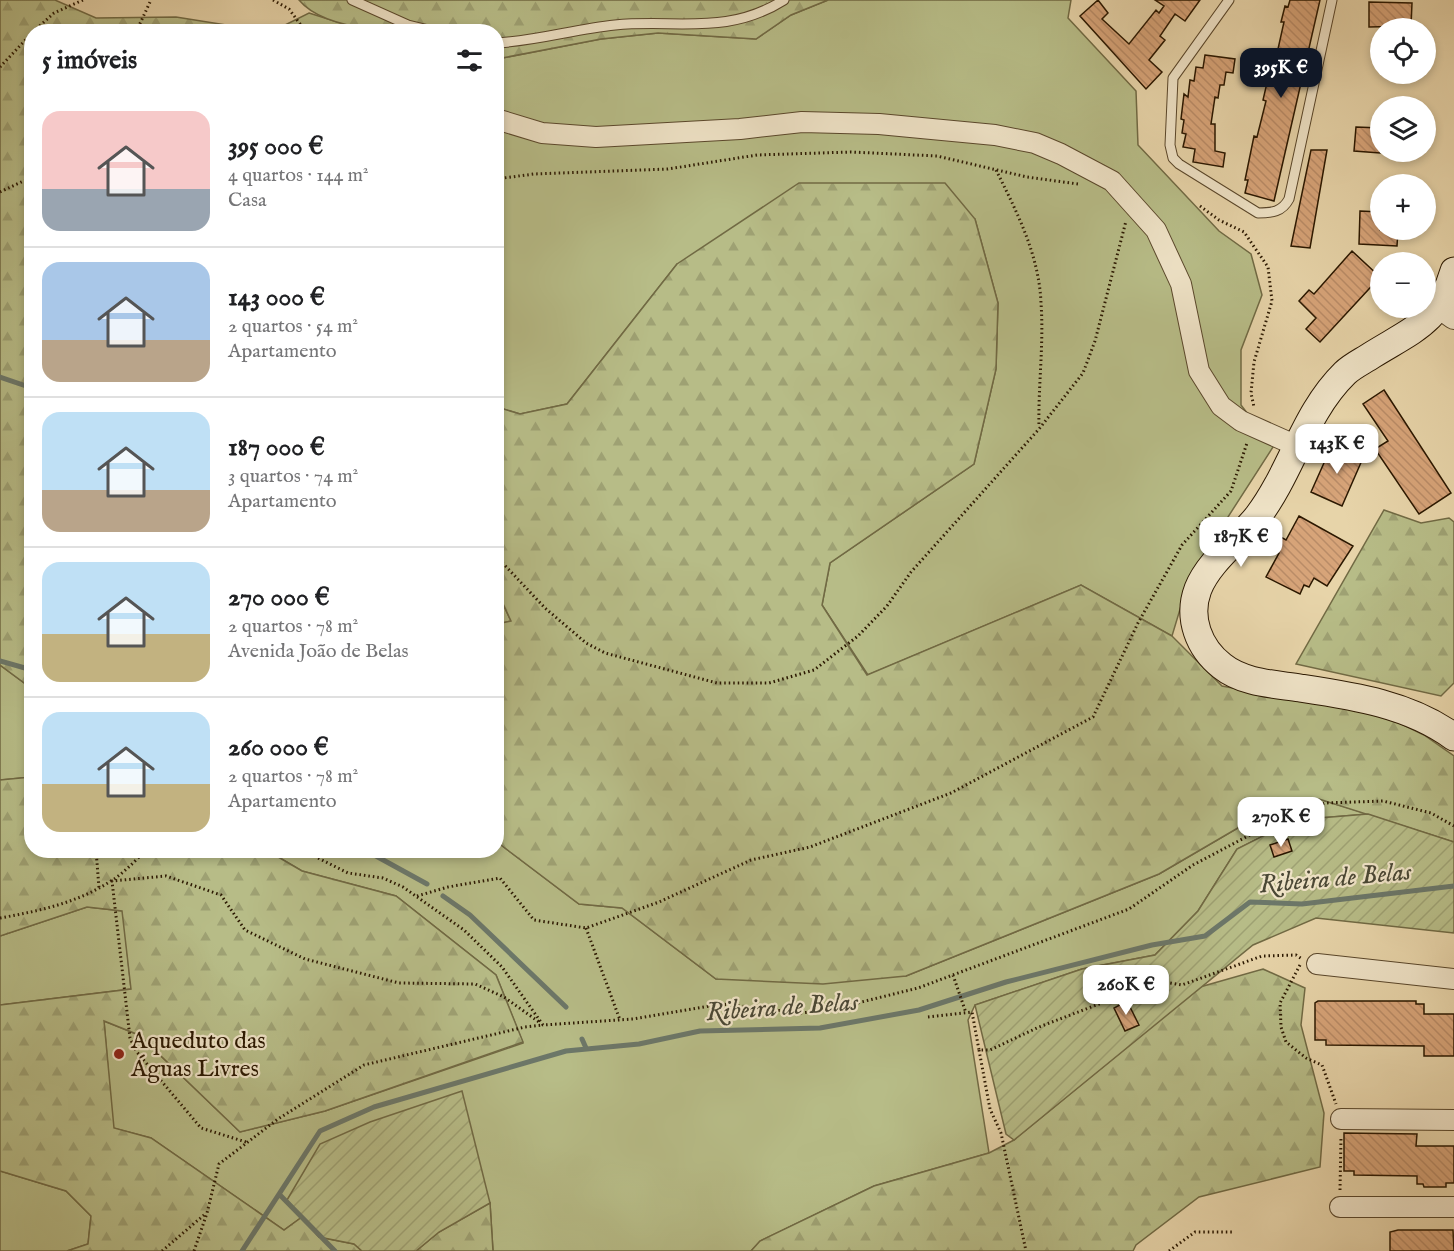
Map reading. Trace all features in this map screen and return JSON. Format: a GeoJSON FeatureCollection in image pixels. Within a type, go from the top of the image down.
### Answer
{"type":"FeatureCollection","features":[{"type":"Feature","properties":{"kind":"main road"},"geometry":{"type":"LineString","coordinates":[[1454,271],[1447,312],[1346,372],[1318,407],[1278,486],[1263,509],[1213,567],[1198,589],[1195,629],[1210,655],[1240,677],[1362,698],[1400,709],[1454,737]]}},
{"type":"Feature","properties":{"kind":"street"},"geometry":{"type":"LineString","coordinates":[[504,121],[542,133],[596,137],[740,129],[802,122],[879,124],[995,135],[1035,143],[1061,154],[1112,182],[1135,205],[1156,230],[1181,284],[1199,371],[1221,406],[1241,422],[1297,446]]}},
{"type":"Feature","properties":{"kind":"street"},"geometry":{"type":"LineString","coordinates":[[1310,962],[1454,979]]}},
{"type":"Feature","properties":{"kind":"street"},"geometry":{"type":"LineString","coordinates":[[1341,1119],[1454,1120]]}},
{"type":"Feature","properties":{"kind":"street"},"geometry":{"type":"LineString","coordinates":[[1340,1207],[1454,1207]]}},
{"type":"Feature","properties":{"kind":"lane"},"geometry":{"type":"LineString","coordinates":[[352,0],[406,24]]}},
{"type":"Feature","properties":{"kind":"lane"},"geometry":{"type":"LineString","coordinates":[[504,42],[526,41],[615,25],[728,23],[762,14],[784,0]]}},
{"type":"Feature","properties":{"kind":"lane"},"geometry":{"type":"LineString","coordinates":[[1229,0],[1173,78],[1170,145],[1173,158],[1179,164],[1258,213],[1278,211],[1289,199],[1332,0]]}},
{"type":"Feature","properties":{"kind":"path"},"geometry":{"type":"LineString","coordinates":[[41,24],[54,13],[83,0]]}},
{"type":"Feature","properties":{"kind":"path"},"geometry":{"type":"LineString","coordinates":[[140,24],[151,0]]}},
{"type":"Feature","properties":{"kind":"path"},"geometry":{"type":"LineString","coordinates":[[273,0],[290,9],[300,24]]}},
{"type":"Feature","properties":{"kind":"path"},"geometry":{"type":"LineString","coordinates":[[0,67],[24,41]]}},
{"type":"Feature","properties":{"kind":"path"},"geometry":{"type":"LineString","coordinates":[[504,178],[534,174],[668,169],[757,156],[851,152],[937,156],[1087,185]]}},
{"type":"Feature","properties":{"kind":"path"},"geometry":{"type":"LineString","coordinates":[[996,169],[1023,224],[1039,284],[1042,304],[1039,429]]}},
{"type":"Feature","properties":{"kind":"path"},"geometry":{"type":"LineString","coordinates":[[0,192],[24,181]]}},
{"type":"Feature","properties":{"kind":"path"},"geometry":{"type":"LineString","coordinates":[[504,564],[545,608],[586,643],[605,653],[717,682],[769,684],[814,670],[858,636],[1039,429],[1083,373],[1095,340],[1119,242],[1130,210],[1135,205]]}},
{"type":"Feature","properties":{"kind":"path"},"geometry":{"type":"LineString","coordinates":[[417,896],[448,887],[500,878],[534,920],[586,928],[659,902],[751,860],[810,847],[951,792],[1093,717],[1138,623],[1182,545],[1231,491],[1259,428],[1251,393],[1254,362],[1272,301],[1268,267],[1244,232],[1219,220],[1200,206]]}},
{"type":"Feature","properties":{"kind":"path"},"geometry":{"type":"LineString","coordinates":[[194,1251],[207,1213],[219,1164],[246,1142],[364,1065],[525,1027],[620,1020],[722,1005],[801,1013],[829,1010],[918,988],[1129,909],[1193,865],[1284,817],[1325,803],[1383,801],[1431,813],[1454,826]]}},
{"type":"Feature","properties":{"kind":"path"},"geometry":{"type":"LineString","coordinates":[[97,858],[99,888]]}},
{"type":"Feature","properties":{"kind":"path"},"geometry":{"type":"LineString","coordinates":[[0,918],[43,910],[99,888],[137,858]]}},
{"type":"Feature","properties":{"kind":"path"},"geometry":{"type":"LineString","coordinates":[[316,858],[334,868],[383,878],[417,896],[464,930],[502,967],[543,1025]]}},
{"type":"Feature","properties":{"kind":"path"},"geometry":{"type":"LineString","coordinates":[[112,880],[166,876],[221,895],[245,930],[305,959],[399,983],[475,984],[504,997],[543,1025]]}},
{"type":"Feature","properties":{"kind":"path"},"geometry":{"type":"LineString","coordinates":[[112,880],[128,1026],[136,1051],[201,1128],[246,1142]]}},
{"type":"Feature","properties":{"kind":"path"},"geometry":{"type":"LineString","coordinates":[[586,928],[620,1020]]}},
{"type":"Feature","properties":{"kind":"path"},"geometry":{"type":"LineString","coordinates":[[979,1050],[990,1050],[1039,1027],[1158,981],[1182,985],[1262,956],[1296,955],[1310,962],[1280,1003],[1281,1027],[1286,1042],[1306,1058],[1322,1065],[1341,1119],[1340,1207]]}},
{"type":"Feature","properties":{"kind":"path"},"geometry":{"type":"LineString","coordinates":[[953,975],[966,1013]]}},
{"type":"Feature","properties":{"kind":"path"},"geometry":{"type":"LineString","coordinates":[[928,1017],[972,1012],[990,1109],[1001,1133],[1026,1251]]}},
{"type":"Feature","properties":{"kind":"path"},"geometry":{"type":"LineString","coordinates":[[162,1251],[207,1213]]}},
{"type":"Feature","properties":{"kind":"path"},"geometry":{"type":"LineString","coordinates":[[1169,1251],[1195,1232],[1233,1232]]}},
{"type":"Feature","properties":{"kind":"green space"},"geometry":{"type":"Polygon","coordinates":[[[0,0],[55,0],[96,18],[176,17],[220,24],[24,24],[24,683],[0,665],[0,0]]]}},
{"type":"Feature","properties":{"kind":"green space"},"geometry":{"type":"Polygon","coordinates":[[[299,0],[828,0],[791,15],[756,39],[658,33],[601,39],[504,58],[504,24],[346,24],[315,13],[299,0]]]}},
{"type":"Feature","properties":{"kind":"green space"},"geometry":{"type":"Polygon","coordinates":[[[828,0],[1071,0],[1068,18],[1136,91],[1138,145],[1219,231],[1251,254],[1262,295],[1241,350],[1241,405],[1273,447],[1190,576],[1172,636],[1081,585],[868,675],[822,605],[830,563],[974,464],[996,369],[998,303],[975,219],[677,264],[567,404],[520,414],[504,409],[504,58],[601,39],[658,33],[756,39],[791,15],[828,0]]]}},
{"type":"Feature","properties":{"kind":"green space"},"geometry":{"type":"Polygon","coordinates":[[[309,13],[344,24],[287,24],[309,13]]]}},
{"type":"Feature","properties":{"kind":"green space"},"geometry":{"type":"Polygon","coordinates":[[[799,183],[945,183],[975,219],[998,303],[996,369],[974,464],[830,563],[822,605],[867,675],[1081,585],[1172,636],[1222,686],[1385,716],[1424,735],[1454,756],[1454,842],[1319,799],[1260,815],[1159,874],[906,976],[823,984],[716,979],[622,908],[579,904],[504,847],[504,622],[511,621],[504,606],[504,409],[520,414],[567,404],[677,264],[799,183]]]}},
{"type":"Feature","properties":{"kind":"green space"},"geometry":{"type":"Polygon","coordinates":[[[1384,510],[1421,523],[1449,518],[1454,522],[1454,683],[1441,696],[1296,664],[1384,510]]]}},
{"type":"Feature","properties":{"kind":"green space"},"geometry":{"type":"Polygon","coordinates":[[[504,606],[511,621],[504,622],[504,606]]]}},
{"type":"Feature","properties":{"kind":"green space"},"geometry":{"type":"Polygon","coordinates":[[[0,665],[24,683],[24,778],[0,780],[0,665]]]}},
{"type":"Feature","properties":{"kind":"green space"},"geometry":{"type":"Polygon","coordinates":[[[24,778],[24,858],[280,858],[302,871],[396,896],[496,975],[523,1042],[325,1111],[240,1132],[139,1035],[104,1021],[114,1128],[151,1138],[284,1230],[302,1217],[319,1237],[354,1244],[362,1251],[67,1251],[88,1244],[91,1216],[66,1191],[0,1171],[0,1005],[131,989],[122,911],[87,907],[0,936],[0,780],[24,778]]]}},
{"type":"Feature","properties":{"kind":"green space"},"geometry":{"type":"Polygon","coordinates":[[[1319,799],[1368,814],[1295,820],[1237,849],[1198,911],[1155,955],[1082,969],[975,1005],[968,1020],[989,1153],[874,1186],[760,1241],[751,1251],[493,1251],[490,1203],[287,1200],[302,1217],[284,1230],[151,1138],[113,1128],[104,1021],[139,1035],[240,1132],[325,1111],[523,1043],[496,975],[396,896],[302,871],[280,858],[504,858],[504,847],[579,904],[622,908],[716,979],[906,976],[1159,874],[1260,815],[1319,799]]]}},
{"type":"Feature","properties":{"kind":"green space"},"geometry":{"type":"Polygon","coordinates":[[[1368,814],[1454,842],[1454,933],[1316,918],[1253,945],[1014,1140],[1006,1134],[975,1005],[1082,969],[1155,955],[1198,911],[1237,849],[1295,820],[1368,814]]]}},
{"type":"Feature","properties":{"kind":"green space"},"geometry":{"type":"Polygon","coordinates":[[[87,907],[123,911],[131,989],[0,1005],[0,936],[87,907]]]}},
{"type":"Feature","properties":{"kind":"green space"},"geometry":{"type":"Polygon","coordinates":[[[1263,969],[1305,988],[1301,1025],[1324,1113],[1320,1167],[1199,1197],[1136,1245],[1133,1251],[751,1251],[760,1241],[874,1186],[989,1153],[1014,1140],[1200,987],[1263,969]]]}},
{"type":"Feature","properties":{"kind":"green space"},"geometry":{"type":"Polygon","coordinates":[[[462,1091],[490,1203],[439,1232],[416,1251],[362,1251],[354,1244],[319,1237],[287,1200],[320,1144],[370,1122],[462,1091]]]}},
{"type":"Feature","properties":{"kind":"green space"},"geometry":{"type":"Polygon","coordinates":[[[0,1171],[66,1191],[91,1216],[88,1244],[67,1251],[0,1251],[0,1171]]]}},
{"type":"Feature","properties":{"kind":"green space"},"geometry":{"type":"Polygon","coordinates":[[[490,1203],[493,1251],[416,1251],[439,1232],[490,1203]]]}},
{"type":"Feature","properties":{"kind":"building"},"geometry":{"type":"Polygon","coordinates":[[[1098,0],[1108,13],[1102,19],[1129,44],[1156,10],[1159,13],[1164,6],[1155,0],[1200,0],[1185,21],[1175,14],[1160,36],[1165,40],[1149,60],[1162,72],[1146,89],[1080,16],[1098,0]]]}},
{"type":"Feature","properties":{"kind":"building"},"geometry":{"type":"Polygon","coordinates":[[[1290,0],[1320,0],[1274,201],[1245,193],[1248,180],[1245,180],[1254,136],[1257,137],[1266,101],[1263,100],[1273,57],[1276,58],[1285,6],[1288,7],[1290,0]]]}},
{"type":"Feature","properties":{"kind":"building"},"geometry":{"type":"Polygon","coordinates":[[[1369,2],[1412,3],[1411,18],[1370,18],[1369,27],[1369,2]]]}},
{"type":"Feature","properties":{"kind":"building"},"geometry":{"type":"Polygon","coordinates":[[[1205,55],[1235,59],[1233,73],[1226,72],[1224,85],[1220,85],[1218,98],[1215,97],[1211,124],[1215,124],[1215,151],[1225,153],[1223,167],[1193,162],[1195,149],[1183,147],[1186,134],[1182,133],[1184,120],[1181,119],[1184,94],[1188,97],[1190,80],[1194,81],[1196,67],[1203,68],[1205,55]]]}},
{"type":"Feature","properties":{"kind":"building"},"geometry":{"type":"Polygon","coordinates":[[[1356,127],[1370,128],[1370,152],[1354,151],[1356,127]]]}},
{"type":"Feature","properties":{"kind":"building"},"geometry":{"type":"Polygon","coordinates":[[[1311,150],[1327,150],[1310,248],[1291,246],[1311,150]]]}},
{"type":"Feature","properties":{"kind":"building"},"geometry":{"type":"Polygon","coordinates":[[[1360,211],[1370,212],[1370,240],[1397,240],[1397,246],[1359,244],[1360,211]]]}},
{"type":"Feature","properties":{"kind":"building"},"geometry":{"type":"Polygon","coordinates":[[[1352,251],[1370,268],[1370,288],[1320,342],[1306,329],[1316,318],[1299,301],[1309,290],[1314,294],[1352,251]]]}},
{"type":"Feature","properties":{"kind":"building"},"geometry":{"type":"Polygon","coordinates":[[[1384,390],[1451,493],[1419,514],[1375,449],[1388,441],[1363,404],[1384,390]]]}},
{"type":"Feature","properties":{"kind":"building"},"geometry":{"type":"Polygon","coordinates":[[[1332,445],[1363,458],[1342,506],[1311,492],[1332,445]]]}},
{"type":"Feature","properties":{"kind":"building"},"geometry":{"type":"Polygon","coordinates":[[[1299,516],[1353,546],[1327,586],[1314,578],[1309,587],[1304,585],[1300,594],[1266,577],[1279,553],[1272,549],[1279,536],[1286,540],[1299,516]]]}},
{"type":"Feature","properties":{"kind":"building"},"geometry":{"type":"Polygon","coordinates":[[[1288,839],[1292,851],[1274,857],[1270,845],[1288,839]]]}},
{"type":"Feature","properties":{"kind":"building"},"geometry":{"type":"Polygon","coordinates":[[[1127,1001],[1139,1025],[1125,1031],[1114,1008],[1127,1001]]]}},
{"type":"Feature","properties":{"kind":"building"},"geometry":{"type":"Polygon","coordinates":[[[1318,1001],[1416,1001],[1416,1004],[1424,1004],[1424,1014],[1454,1014],[1454,1056],[1424,1056],[1424,1046],[1326,1045],[1326,1040],[1315,1040],[1315,1003],[1318,1001]]]}},
{"type":"Feature","properties":{"kind":"building"},"geometry":{"type":"Polygon","coordinates":[[[1344,1133],[1417,1134],[1416,1146],[1454,1146],[1454,1183],[1446,1183],[1446,1187],[1424,1187],[1423,1184],[1417,1184],[1417,1176],[1354,1175],[1354,1171],[1344,1171],[1344,1133]]]}},
{"type":"Feature","properties":{"kind":"building"},"geometry":{"type":"Polygon","coordinates":[[[1453,1230],[1454,1251],[1390,1251],[1390,1232],[1453,1230]]]}},
{"type":"Feature","properties":{"kind":"waterway"},"geometry":{"type":"LineString","coordinates":[[0,377],[24,385]]}},
{"type":"Feature","properties":{"kind":"waterway"},"geometry":{"type":"LineString","coordinates":[[0,661],[24,668]]}},
{"type":"Feature","properties":{"kind":"waterway"},"geometry":{"type":"LineString","coordinates":[[380,858],[427,884]]}},
{"type":"Feature","properties":{"kind":"waterway","name":"Ribeira de Belas"},"geometry":{"type":"LineString","coordinates":[[242,1251],[320,1131],[374,1107],[566,1051],[639,1044],[700,1031],[820,1028],[919,1010],[1006,982],[1152,945],[1205,936],[1250,902],[1302,904],[1454,886]]}},
{"type":"Feature","properties":{"kind":"waterway"},"geometry":{"type":"LineString","coordinates":[[443,896],[470,915],[566,1007]]}},
{"type":"Feature","properties":{"kind":"waterway"},"geometry":{"type":"LineString","coordinates":[[582,1039],[586,1048]]}},
{"type":"Feature","properties":{"kind":"waterway"},"geometry":{"type":"LineString","coordinates":[[279,1194],[335,1251]]}},
{"type":"Feature","properties":{"kind":"place","name":"Aqueduto das Águas Livres"},"geometry":{"type":"Point","coordinates":[119,1054]}}]}
